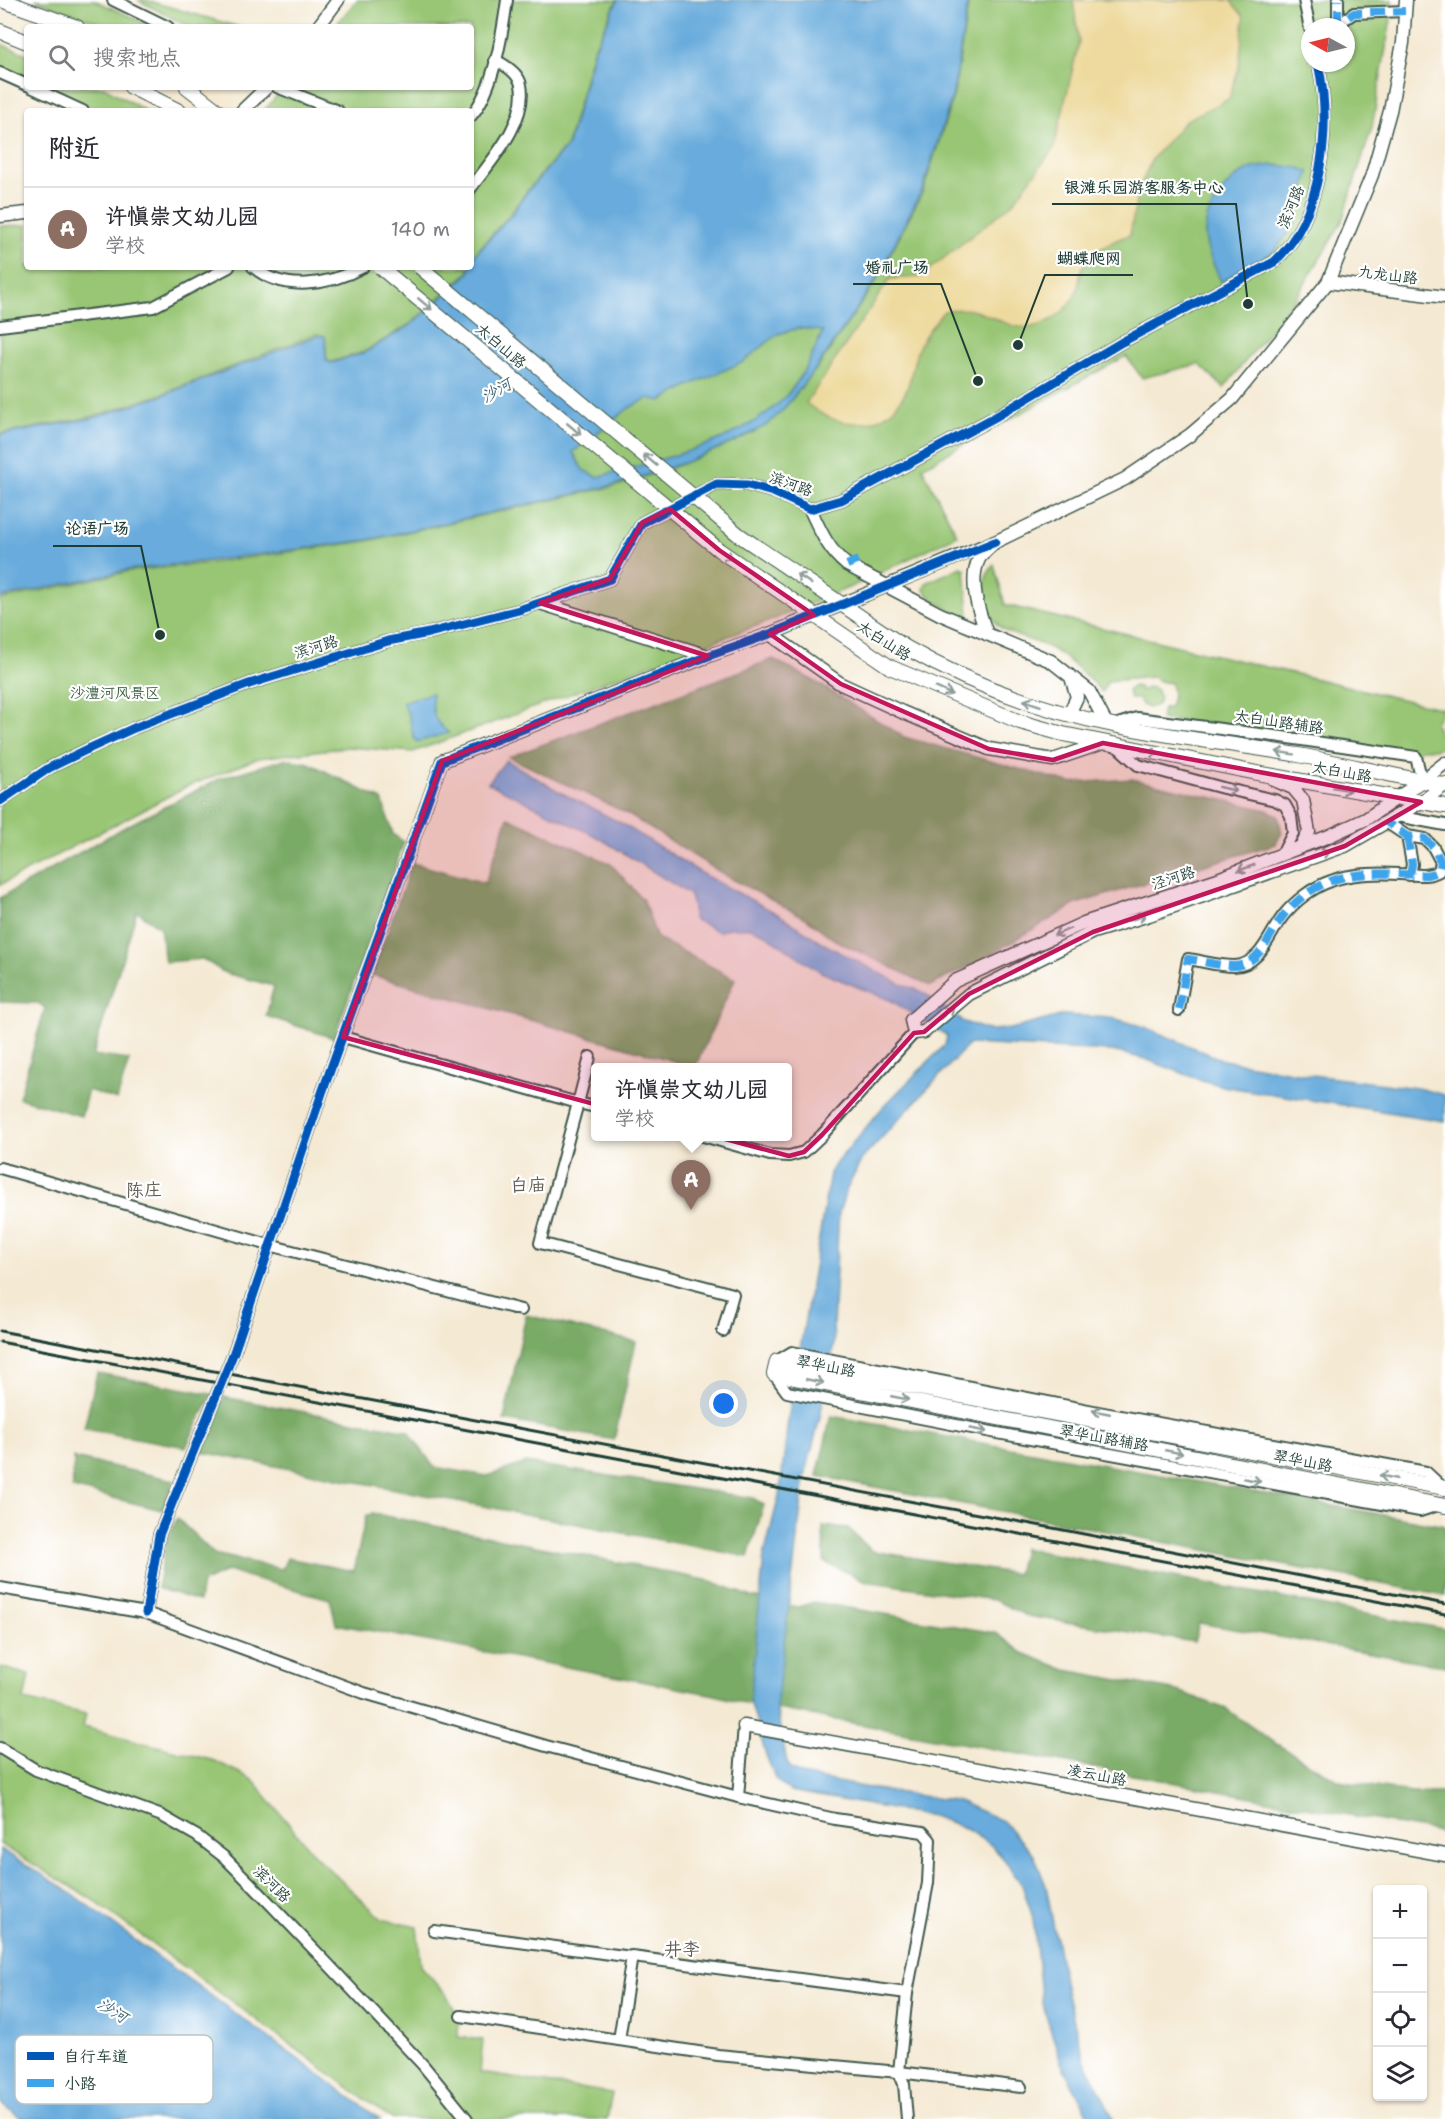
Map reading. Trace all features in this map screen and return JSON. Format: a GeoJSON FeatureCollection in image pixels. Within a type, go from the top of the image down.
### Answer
{"type":"FeatureCollection","features":[{"type":"Feature","properties":{"kind":"main road"},"geometry":{"type":"LineString","coordinates":[[1,0],[69,24]]}},
{"type":"Feature","properties":{"kind":"main road"},"geometry":{"type":"LineString","coordinates":[[0,31],[24,41]]}},
{"type":"Feature","properties":{"kind":"main road"},"geometry":{"type":"LineString","coordinates":[[137,90],[172,108]]}},
{"type":"Feature","properties":{"kind":"main road"},"geometry":{"type":"LineString","coordinates":[[192,90],[214,108]]}},
{"type":"Feature","properties":{"kind":"main road","name":"太白山路"},"geometry":{"type":"LineString","coordinates":[[384,270],[719,550],[890,668],[1020,722],[1110,745],[1445,806]]}},
{"type":"Feature","properties":{"kind":"main road","name":"太白山路"},"geometry":{"type":"LineString","coordinates":[[424,270],[739,535],[927,660],[1001,693],[1110,724],[1298,755],[1445,785]]}},
{"type":"Feature","properties":{"kind":"main road","name":"翠华山路"},"geometry":{"type":"LineString","coordinates":[[784,1365],[847,1374],[1443,1487]]}},
{"type":"Feature","properties":{"kind":"main road","name":"翠华山路"},"geometry":{"type":"LineString","coordinates":[[847,1374],[1442,1505]]}},
{"type":"Feature","properties":{"kind":"street"},"geometry":{"type":"LineString","coordinates":[[113,0],[162,24]]}},
{"type":"Feature","properties":{"kind":"street"},"geometry":{"type":"LineString","coordinates":[[321,24],[338,0]]}},
{"type":"Feature","properties":{"kind":"street"},"geometry":{"type":"LineString","coordinates":[[474,113],[481,105],[490,83],[507,0]]}},
{"type":"Feature","properties":{"kind":"street"},"geometry":{"type":"LineString","coordinates":[[1304,0],[1308,18]]}},
{"type":"Feature","properties":{"kind":"street"},"geometry":{"type":"LineString","coordinates":[[1335,18],[1338,0]]}},
{"type":"Feature","properties":{"kind":"street"},"geometry":{"type":"LineString","coordinates":[[146,1613],[159,1535],[234,1352],[269,1245],[442,760],[770,634],[995,542],[1125,479],[1191,435],[1232,399],[1328,282],[1372,175],[1390,111],[1403,43],[1406,5],[1354,13],[1346,18]]}},
{"type":"Feature","properties":{"kind":"street"},"geometry":{"type":"LineString","coordinates":[[474,184],[505,142],[521,112],[521,84],[510,68],[495,60]]}},
{"type":"Feature","properties":{"kind":"street","name":"滨河路"},"geometry":{"type":"LineString","coordinates":[[0,801],[50,768],[88,749],[134,728],[249,684],[388,641],[429,633],[540,603],[610,579],[642,523],[717,484],[748,485],[772,492],[810,509],[841,500],[997,416],[1122,342],[1274,262],[1288,249],[1298,233],[1318,179],[1323,146],[1319,72]]}},
{"type":"Feature","properties":{"kind":"street"},"geometry":{"type":"LineString","coordinates":[[0,73],[24,84]]}},
{"type":"Feature","properties":{"kind":"street"},"geometry":{"type":"LineString","coordinates":[[38,90],[76,108]]}},
{"type":"Feature","properties":{"kind":"street"},"geometry":{"type":"LineString","coordinates":[[245,108],[264,90]]}},
{"type":"Feature","properties":{"kind":"street"},"geometry":{"type":"LineString","coordinates":[[285,90],[333,108]]}},
{"type":"Feature","properties":{"kind":"street"},"geometry":{"type":"LineString","coordinates":[[0,216],[24,213]]}},
{"type":"Feature","properties":{"kind":"street"},"geometry":{"type":"LineString","coordinates":[[0,326],[153,307],[223,270]]}},
{"type":"Feature","properties":{"kind":"street"},"geometry":{"type":"LineString","coordinates":[[257,270],[265,277],[298,285],[326,281],[355,270]]}},
{"type":"Feature","properties":{"kind":"street","name":"九龙山路"},"geometry":{"type":"LineString","coordinates":[[1328,282],[1445,297]]}},
{"type":"Feature","properties":{"kind":"street"},"geometry":{"type":"LineString","coordinates":[[810,509],[827,544],[839,558],[852,562],[888,586],[940,614],[1051,661],[1089,691],[1110,724]]}},
{"type":"Feature","properties":{"kind":"street"},"geometry":{"type":"LineString","coordinates":[[987,634],[977,609],[975,573],[979,558],[995,542]]}},
{"type":"Feature","properties":{"kind":"street"},"geometry":{"type":"LineString","coordinates":[[540,603],[708,656]]}},
{"type":"Feature","properties":{"kind":"street"},"geometry":{"type":"LineString","coordinates":[[770,634],[841,684],[989,749],[1053,760],[1110,745],[1138,765],[1275,800],[1285,806],[1291,816],[1293,834],[1282,854]]}},
{"type":"Feature","properties":{"kind":"street"},"geometry":{"type":"LineString","coordinates":[[1069,714],[1077,697],[1071,677]]}},
{"type":"Feature","properties":{"kind":"street","name":"太白山路辅路"},"geometry":{"type":"LineString","coordinates":[[1110,724],[1137,718],[1416,757],[1422,782]]}},
{"type":"Feature","properties":{"kind":"street","name":"泾河路"},"geometry":{"type":"LineString","coordinates":[[1445,763],[1422,782],[1366,819],[1329,836],[1215,880],[1084,922],[955,981],[911,1020],[919,1032],[969,994],[1093,932],[1149,915],[1346,846],[1421,802],[1445,785]]}},
{"type":"Feature","properties":{"kind":"street"},"geometry":{"type":"LineString","coordinates":[[1262,774],[1293,788],[1303,800],[1308,816],[1309,832],[1302,845]]}},
{"type":"Feature","properties":{"kind":"street"},"geometry":{"type":"LineString","coordinates":[[1392,819],[1445,825]]}},
{"type":"Feature","properties":{"kind":"street"},"geometry":{"type":"LineString","coordinates":[[1392,819],[1407,836],[1412,864],[1410,875]]}},
{"type":"Feature","properties":{"kind":"street"},"geometry":{"type":"LineString","coordinates":[[1179,1010],[1188,959],[1235,966],[1252,960],[1264,947],[1284,916],[1303,896],[1331,881],[1360,874],[1430,876],[1439,871],[1441,862],[1433,847],[1425,839],[1407,836]]}},
{"type":"Feature","properties":{"kind":"street"},"geometry":{"type":"LineString","coordinates":[[718,1141],[770,1155],[789,1156],[804,1152],[919,1032]]}},
{"type":"Feature","properties":{"kind":"street"},"geometry":{"type":"LineString","coordinates":[[343,1037],[591,1106]]}},
{"type":"Feature","properties":{"kind":"street"},"geometry":{"type":"LineString","coordinates":[[590,1057],[540,1243],[733,1294],[723,1331]]}},
{"type":"Feature","properties":{"kind":"street"},"geometry":{"type":"LineString","coordinates":[[0,1168],[269,1245],[521,1310]]}},
{"type":"Feature","properties":{"kind":"street"},"geometry":{"type":"LineString","coordinates":[[784,1365],[847,1374]]}},
{"type":"Feature","properties":{"kind":"street","name":"翠华山路辅路"},"geometry":{"type":"LineString","coordinates":[[784,1365],[787,1392],[1420,1511],[1442,1505]]}},
{"type":"Feature","properties":{"kind":"street"},"geometry":{"type":"LineString","coordinates":[[0,1588],[146,1613],[364,1693],[546,1746],[738,1797],[835,1819],[923,1832],[930,1840],[928,1883],[907,1993],[899,2072],[904,2084],[907,2119]]}},
{"type":"Feature","properties":{"kind":"street"},"geometry":{"type":"LineString","coordinates":[[738,1797],[746,1726]]}},
{"type":"Feature","properties":{"kind":"street","name":"凌云山路"},"geometry":{"type":"LineString","coordinates":[[746,1726],[1445,1855]]}},
{"type":"Feature","properties":{"kind":"street","name":"滨河路"},"geometry":{"type":"LineString","coordinates":[[0,1748],[36,1770],[162,1816],[197,1836],[224,1857],[423,2065],[467,2119]]}},
{"type":"Feature","properties":{"kind":"street"},"geometry":{"type":"LineString","coordinates":[[434,1931],[907,1993]]}},
{"type":"Feature","properties":{"kind":"street"},"geometry":{"type":"LineString","coordinates":[[619,2040],[632,1956]]}},
{"type":"Feature","properties":{"kind":"street"},"geometry":{"type":"LineString","coordinates":[[461,2016],[718,2055],[899,2072],[1021,2087]]}},
{"type":"Feature","properties":{"kind":"highlighted area"},"geometry":{"type":"Polygon","coordinates":[[[670,509],[719,550],[814,615],[770,634],[841,684],[989,749],[1053,760],[1103,743],[1421,802],[1345,846],[1093,932],[969,994],[924,1032],[914,1033],[822,1135],[804,1152],[789,1156],[343,1037],[442,761],[708,656],[540,603],[610,579],[642,523],[670,509]]]}},
{"type":"Feature","properties":{"kind":"green space"},"geometry":{"type":"Polygon","coordinates":[[[35,0],[94,0],[147,24],[100,24],[35,0]]]}},
{"type":"Feature","properties":{"kind":"green space"},"geometry":{"type":"Polygon","coordinates":[[[138,0],[146,0],[229,24],[183,24],[138,0]]]}},
{"type":"Feature","properties":{"kind":"green space"},"geometry":{"type":"Polygon","coordinates":[[[357,0],[617,0],[593,50],[567,145],[474,255],[474,108],[266,108],[282,90],[474,90],[474,24],[337,24],[357,0]]]}},
{"type":"Feature","properties":{"kind":"green space","name":"沙澧河风景区"},"geometry":{"type":"Polygon","coordinates":[[[969,0],[1392,0],[1391,19],[1372,127],[1341,224],[1296,298],[1224,388],[1199,364],[1142,378],[1126,356],[922,467],[957,535],[862,582],[772,620],[413,752],[348,747],[259,758],[186,787],[0,885],[0,600],[130,571],[210,563],[367,541],[620,485],[684,463],[734,442],[767,425],[783,410],[818,367],[876,282],[924,189],[954,94],[969,0]]]}},
{"type":"Feature","properties":{"kind":"green space"},"geometry":{"type":"Polygon","coordinates":[[[0,44],[24,53],[24,78],[0,68],[0,44]]]}},
{"type":"Feature","properties":{"kind":"green space"},"geometry":{"type":"Polygon","coordinates":[[[51,90],[109,90],[141,108],[87,108],[51,90]]]}},
{"type":"Feature","properties":{"kind":"green space"},"geometry":{"type":"Polygon","coordinates":[[[24,225],[24,270],[468,270],[410,324],[364,352],[331,362],[327,360],[325,336],[316,334],[157,396],[91,417],[0,434],[0,226],[24,225]]]}},
{"type":"Feature","properties":{"kind":"green space"},"geometry":{"type":"Polygon","coordinates":[[[799,328],[823,331],[794,386],[780,402],[761,417],[718,440],[669,457],[598,477],[583,470],[573,452],[629,408],[649,397],[661,401],[778,334],[799,328]]]}},
{"type":"Feature","properties":{"kind":"green space"},"geometry":{"type":"Polygon","coordinates":[[[994,565],[1005,605],[1443,709],[1435,723],[1439,733],[1445,738],[1445,745],[1436,749],[1421,749],[1415,754],[1161,719],[1163,708],[1170,708],[1173,695],[1171,683],[1159,681],[1153,677],[1108,681],[1102,692],[1059,653],[1010,633],[994,621],[989,612],[984,589],[985,580],[994,565]]]}},
{"type":"Feature","properties":{"kind":"green space"},"geometry":{"type":"Polygon","coordinates":[[[961,567],[965,569],[969,615],[963,617],[934,601],[924,590],[926,583],[961,567]]]}},
{"type":"Feature","properties":{"kind":"green space"},"geometry":{"type":"Polygon","coordinates":[[[773,659],[814,681],[904,737],[1070,783],[1132,779],[1267,810],[1278,815],[1282,833],[1275,844],[1076,904],[980,961],[930,986],[835,940],[807,919],[723,874],[624,812],[509,757],[773,659]]]}},
{"type":"Feature","properties":{"kind":"green space"},"geometry":{"type":"Polygon","coordinates":[[[1134,686],[1139,687],[1141,691],[1149,687],[1156,689],[1160,698],[1158,705],[1148,708],[1142,705],[1139,699],[1130,699],[1128,690],[1134,686]]]}},
{"type":"Feature","properties":{"kind":"green space"},"geometry":{"type":"Polygon","coordinates":[[[285,759],[309,763],[382,800],[393,834],[404,842],[334,1038],[266,1016],[274,986],[225,973],[203,959],[165,962],[160,928],[137,911],[93,1055],[129,1060],[117,1100],[88,1090],[81,1116],[19,1098],[45,1008],[38,1003],[0,1002],[0,898],[123,828],[221,778],[285,759]]]}},
{"type":"Feature","properties":{"kind":"green space"},"geometry":{"type":"Polygon","coordinates":[[[508,817],[611,864],[643,900],[657,938],[735,979],[697,1063],[681,1063],[372,975],[412,863],[485,883],[508,817]]]}},
{"type":"Feature","properties":{"kind":"green space"},"geometry":{"type":"Polygon","coordinates":[[[526,1315],[636,1342],[614,1440],[504,1420],[526,1315]]]}},
{"type":"Feature","properties":{"kind":"green space"},"geometry":{"type":"Polygon","coordinates":[[[97,1373],[212,1394],[186,1447],[84,1429],[97,1373]]]}},
{"type":"Feature","properties":{"kind":"green space"},"geometry":{"type":"Polygon","coordinates":[[[224,1397],[408,1431],[434,1467],[487,1476],[526,1463],[753,1498],[764,1505],[748,1557],[202,1452],[224,1397]]]}},
{"type":"Feature","properties":{"kind":"green space"},"geometry":{"type":"Polygon","coordinates":[[[831,1416],[1445,1526],[1445,1596],[817,1476],[831,1416]]]}},
{"type":"Feature","properties":{"kind":"green space"},"geometry":{"type":"Polygon","coordinates":[[[74,1458],[174,1480],[162,1510],[72,1488],[74,1458]]]}},
{"type":"Feature","properties":{"kind":"green space"},"geometry":{"type":"Polygon","coordinates":[[[375,1514],[711,1581],[752,1597],[798,1607],[814,1602],[996,1633],[1023,1653],[1066,1670],[1178,1691],[1226,1709],[1273,1742],[1339,1781],[1412,1793],[1445,1793],[1445,1833],[740,1702],[715,1695],[336,1624],[330,1599],[227,1571],[202,1583],[199,1601],[157,1588],[166,1543],[177,1518],[214,1554],[282,1569],[287,1558],[354,1571],[366,1515],[375,1514]]]}},
{"type":"Feature","properties":{"kind":"green space"},"geometry":{"type":"Polygon","coordinates":[[[823,1526],[848,1528],[872,1551],[1017,1574],[1023,1548],[1445,1629],[1445,1666],[1199,1623],[1194,1642],[1027,1616],[994,1600],[866,1581],[824,1562],[823,1526]]]}},
{"type":"Feature","properties":{"kind":"green space"},"geometry":{"type":"Polygon","coordinates":[[[0,1667],[29,1675],[24,1700],[86,1714],[83,1727],[215,1761],[252,1779],[315,1856],[382,1919],[417,1927],[421,1966],[446,1994],[459,2018],[458,2037],[483,2040],[480,2073],[612,2093],[607,2119],[392,2119],[90,1898],[0,1844],[0,1667]]]}},
{"type":"Feature","properties":{"kind":"sand"},"geometry":{"type":"Polygon","coordinates":[[[1073,0],[1230,0],[1244,17],[1239,66],[1229,99],[1186,120],[1152,159],[1138,191],[1130,235],[1104,246],[1088,260],[1082,270],[1072,301],[1061,313],[1040,325],[1024,328],[971,310],[944,311],[920,344],[907,389],[890,412],[867,422],[854,423],[829,417],[817,411],[806,403],[890,279],[920,277],[1013,203],[1054,148],[1079,42],[1073,0]]]}},
{"type":"Feature","properties":{"kind":"water","name":"沙河"},"geometry":{"type":"Polygon","coordinates":[[[618,0],[968,0],[953,94],[923,188],[876,280],[817,367],[783,410],[767,425],[684,463],[619,484],[367,540],[128,570],[0,598],[0,435],[93,418],[158,397],[316,336],[325,336],[326,360],[331,363],[364,353],[411,325],[469,273],[469,270],[474,270],[474,256],[512,214],[527,192],[568,145],[594,50],[618,0]],[[799,328],[778,334],[743,362],[688,386],[661,401],[649,398],[629,408],[573,452],[583,470],[598,477],[669,457],[718,440],[761,417],[780,402],[794,386],[823,331],[799,328]]]}},
{"type":"Feature","properties":{"kind":"water"},"geometry":{"type":"Polygon","coordinates":[[[1274,165],[1300,168],[1309,172],[1295,223],[1275,251],[1221,282],[1205,239],[1206,223],[1213,204],[1226,187],[1242,173],[1253,168],[1274,165]]]}},
{"type":"Feature","properties":{"kind":"water"},"geometry":{"type":"Polygon","coordinates":[[[432,693],[434,716],[449,733],[417,742],[402,702],[432,693]]]}},
{"type":"Feature","properties":{"kind":"water"},"geometry":{"type":"Polygon","coordinates":[[[506,760],[560,792],[621,823],[706,876],[778,914],[826,945],[901,984],[921,991],[964,1022],[988,1030],[1011,1029],[1064,1015],[1112,1018],[1142,1026],[1223,1060],[1303,1074],[1417,1088],[1445,1095],[1445,1121],[1227,1087],[1198,1079],[1145,1059],[1112,1051],[969,1044],[862,1159],[846,1191],[839,1212],[834,1343],[820,1417],[805,1476],[776,1707],[787,1762],[790,1769],[802,1775],[961,1802],[1003,1821],[1034,1855],[1046,1886],[1066,1991],[1084,2059],[1114,2119],[1091,2119],[1062,2065],[1042,2003],[1033,1918],[1022,1885],[1003,1858],[991,1845],[963,1827],[932,1816],[790,1791],[776,1780],[750,1701],[764,1555],[780,1492],[788,1420],[830,1173],[883,1107],[945,1045],[947,1036],[892,1001],[821,972],[763,933],[750,928],[729,928],[719,932],[693,919],[693,906],[689,894],[601,839],[488,783],[506,760]]]}},
{"type":"Feature","properties":{"kind":"water","name":"沙河"},"geometry":{"type":"Polygon","coordinates":[[[0,1849],[61,1886],[380,2119],[23,2119],[0,2104],[0,1849]]]}},
{"type":"Feature","properties":{"kind":"railway"},"geometry":{"type":"LineString","coordinates":[[0,1331],[1058,1529],[1445,1604]]}},
{"type":"Feature","properties":{"kind":"railway"},"geometry":{"type":"LineString","coordinates":[[0,1342],[1445,1614]]}},
{"type":"Feature","properties":{"kind":"marked path"},"geometry":{"type":"LineString","coordinates":[[1338,0],[1338,18]]}},
{"type":"Feature","properties":{"kind":"marked path"},"geometry":{"type":"LineString","coordinates":[[1347,18],[1354,13],[1405,11]]}},
{"type":"Feature","properties":{"kind":"marked path"},"geometry":{"type":"LineString","coordinates":[[847,565],[858,560]]}},
{"type":"Feature","properties":{"kind":"marked path"},"geometry":{"type":"LineString","coordinates":[[1179,1010],[1188,959],[1234,966],[1251,960],[1258,954],[1288,910],[1318,887],[1339,878],[1356,875],[1425,875],[1439,871],[1441,862],[1433,847],[1425,839],[1407,836],[1386,822]]}},
{"type":"Feature","properties":{"kind":"marked path"},"geometry":{"type":"LineString","coordinates":[[1407,836],[1412,864],[1410,875]]}},
{"type":"Feature","properties":{"kind":"cycle path"},"geometry":{"type":"LineString","coordinates":[[0,801],[49,768],[88,749],[134,728],[249,684],[388,641],[519,610],[610,579],[642,523],[717,484],[748,485],[773,492],[810,509],[841,500],[997,416],[1122,342],[1274,262],[1291,243],[1304,221],[1320,169],[1324,114],[1319,72]]}},
{"type":"Feature","properties":{"kind":"cycle path"},"geometry":{"type":"LineString","coordinates":[[146,1613],[159,1535],[234,1352],[322,1093],[442,761],[708,656],[770,634],[995,542]]}},
{"type":"Feature","properties":{"kind":"place","name":"银滩乐园游客服务中心"},"geometry":{"type":"Point","coordinates":[1248,304]}},
{"type":"Feature","properties":{"kind":"place","name":"蝴蝶爬网"},"geometry":{"type":"Point","coordinates":[1018,345]}},
{"type":"Feature","properties":{"kind":"place","name":"婚礼广场"},"geometry":{"type":"Point","coordinates":[978,381]}},
{"type":"Feature","properties":{"kind":"place","name":"论语广场"},"geometry":{"type":"Point","coordinates":[160,635]}},
{"type":"Feature","properties":{"kind":"place","name":"许慎崇文幼儿园"},"geometry":{"type":"Point","coordinates":[691,1210]}},
{"type":"Feature","properties":{"kind":"district","name":"白庙"},"geometry":{"type":"Point","coordinates":[528,1185]}},
{"type":"Feature","properties":{"kind":"district","name":"陈庄"},"geometry":{"type":"Point","coordinates":[144,1190]}},
{"type":"Feature","properties":{"kind":"district","name":"井李"},"geometry":{"type":"Point","coordinates":[682,1949]}}]}
